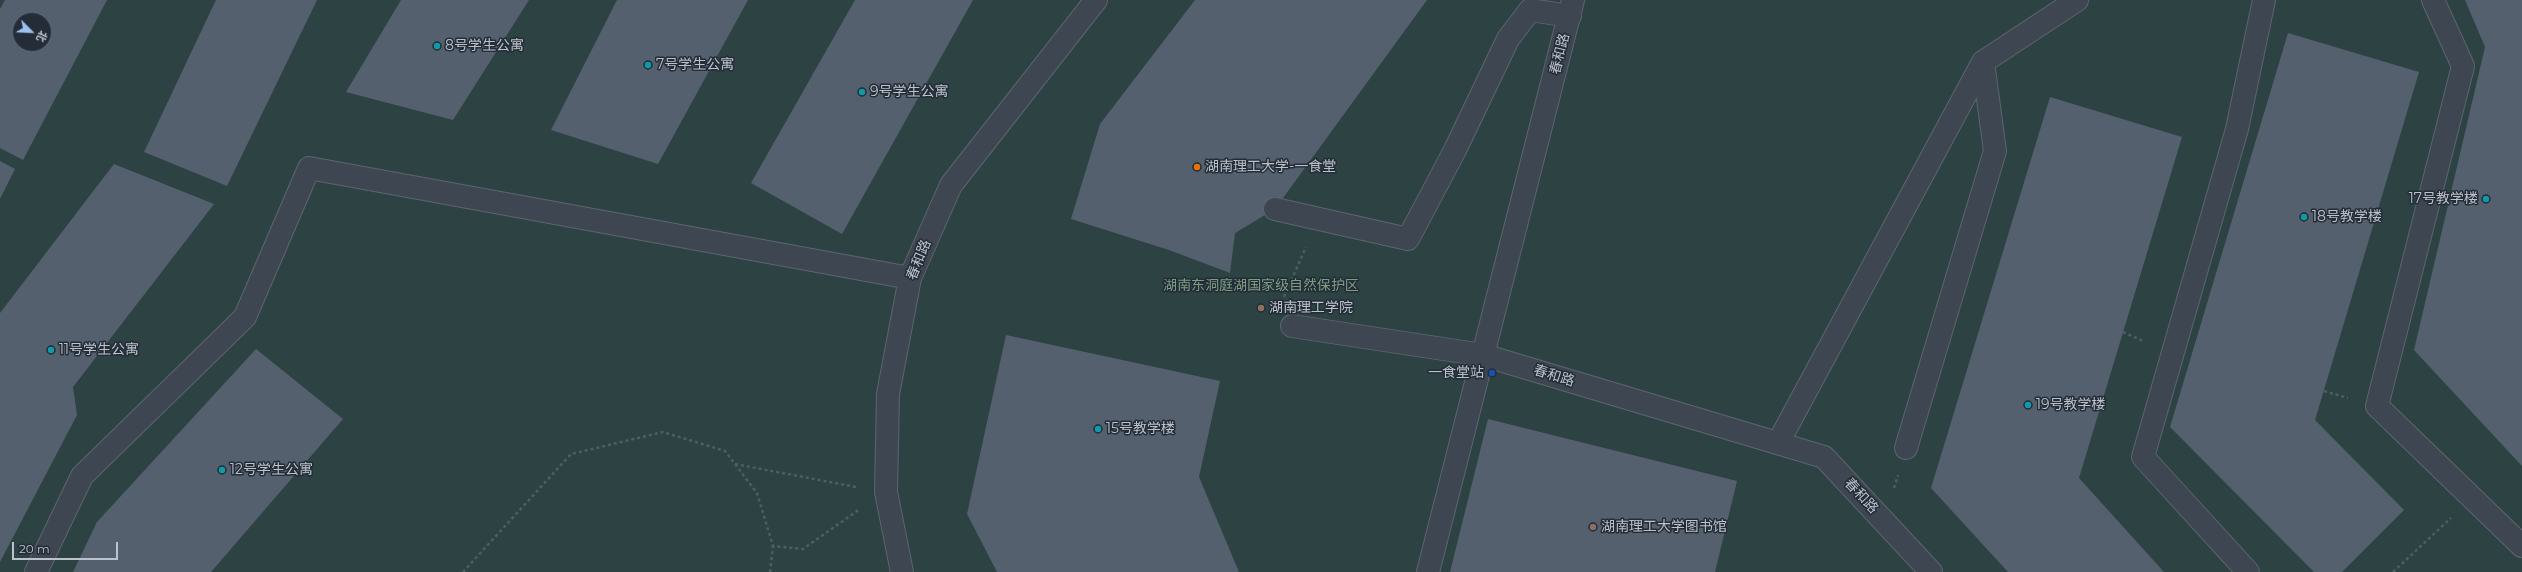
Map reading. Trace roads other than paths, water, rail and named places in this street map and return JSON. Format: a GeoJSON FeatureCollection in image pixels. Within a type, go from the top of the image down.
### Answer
{"type":"FeatureCollection","features":[{"type":"Feature","properties":{"kind":"lane","name":"春和路"},"geometry":{"type":"LineString","coordinates":[[902,572],[886,492],[888,394],[910,278],[951,185],[1096,0]]}},
{"type":"Feature","properties":{"kind":"lane"},"geometry":{"type":"LineString","coordinates":[[1778,443],[1983,62],[2077,0]]}},
{"type":"Feature","properties":{"kind":"lane"},"geometry":{"type":"LineString","coordinates":[[2248,572],[2143,457],[2237,129],[2264,0]]}},
{"type":"Feature","properties":{"kind":"lane"},"geometry":{"type":"LineString","coordinates":[[2433,0],[2463,66],[2377,406],[2522,546]]}},
{"type":"Feature","properties":{"kind":"lane","name":"春和路"},"geometry":{"type":"LineString","coordinates":[[1571,8],[1483,355],[1824,457],[1931,572]]}},
{"type":"Feature","properties":{"kind":"lane"},"geometry":{"type":"LineString","coordinates":[[1276,210],[1408,239],[1455,150],[1508,39],[1530,10],[1571,8]]}},
{"type":"Feature","properties":{"kind":"lane"},"geometry":{"type":"LineString","coordinates":[[1906,448],[1995,151],[1983,62]]}},
{"type":"Feature","properties":{"kind":"lane"},"geometry":{"type":"LineString","coordinates":[[36,572],[82,476],[245,317],[308,168],[910,278]]}},
{"type":"Feature","properties":{"kind":"lane"},"geometry":{"type":"LineString","coordinates":[[1292,326],[1483,355],[1428,572]]}},
{"type":"Feature","properties":{"kind":"place","name":"8号学生公寓"},"geometry":{"type":"Point","coordinates":[437,46]}},
{"type":"Feature","properties":{"kind":"place","name":"7号学生公寓"},"geometry":{"type":"Point","coordinates":[648,65]}},
{"type":"Feature","properties":{"kind":"place","name":"9号学生公寓"},"geometry":{"type":"Point","coordinates":[862,92]}},
{"type":"Feature","properties":{"kind":"place","name":"湖南理工大学-一食堂"},"geometry":{"type":"Point","coordinates":[1197,167]}},
{"type":"Feature","properties":{"kind":"place","name":"17号教学楼"},"geometry":{"type":"Point","coordinates":[2486,199]}},
{"type":"Feature","properties":{"kind":"place","name":"18号教学楼"},"geometry":{"type":"Point","coordinates":[2304,217]}},
{"type":"Feature","properties":{"kind":"place","name":"湖南理工学院"},"geometry":{"type":"Point","coordinates":[1261,308]}},
{"type":"Feature","properties":{"kind":"place","name":"11号学生公寓"},"geometry":{"type":"Point","coordinates":[51,350]}},
{"type":"Feature","properties":{"kind":"place","name":"一食堂站"},"geometry":{"type":"Point","coordinates":[1492,373]}},
{"type":"Feature","properties":{"kind":"place","name":"19号教学楼"},"geometry":{"type":"Point","coordinates":[2028,405]}},
{"type":"Feature","properties":{"kind":"place","name":"15号教学楼"},"geometry":{"type":"Point","coordinates":[1098,429]}},
{"type":"Feature","properties":{"kind":"place","name":"12号学生公寓"},"geometry":{"type":"Point","coordinates":[222,470]}},
{"type":"Feature","properties":{"kind":"place","name":"湖南理工大学图书馆"},"geometry":{"type":"Point","coordinates":[1593,527]}},
{"type":"Feature","properties":{"kind":"park label","name":"湖南东洞庭湖国家级自然保护区"},"geometry":{"type":"Point","coordinates":[1261,286]}}]}
